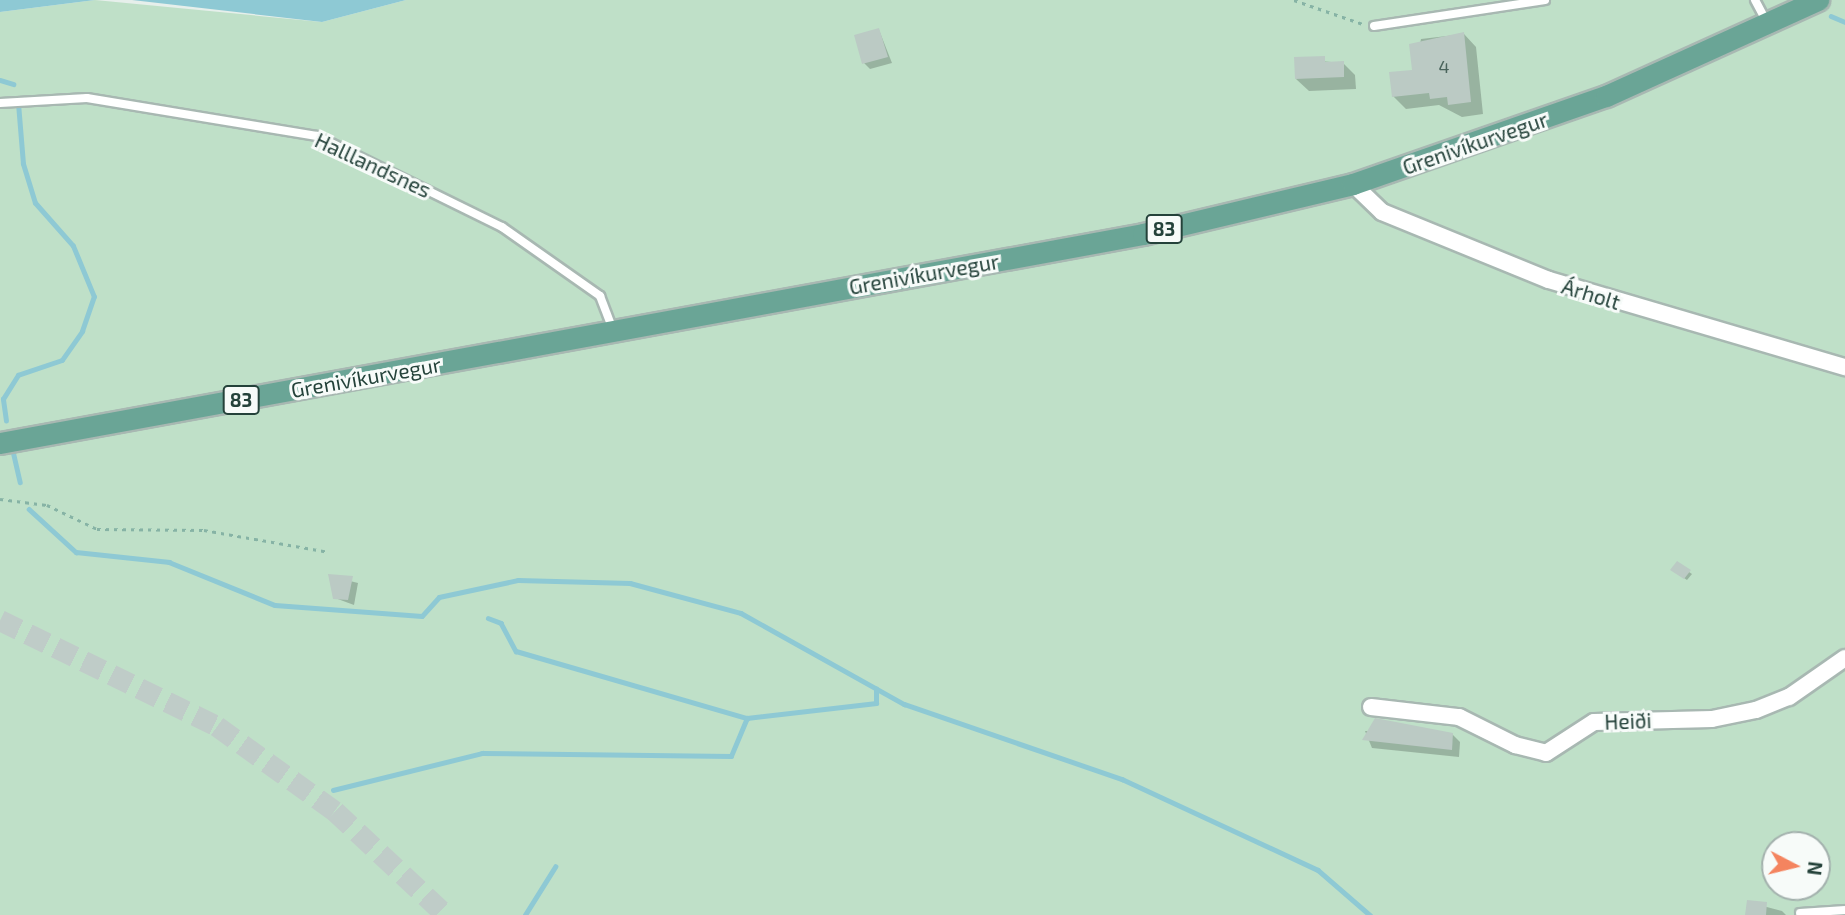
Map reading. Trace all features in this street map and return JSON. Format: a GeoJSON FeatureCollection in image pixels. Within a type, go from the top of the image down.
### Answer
{"type":"FeatureCollection","features":[{"type":"Feature","properties":{"kind":"main road","name":"Grenivíkurvegur"},"geometry":{"type":"LineString","coordinates":[[0,443],[1143,234],[1353,184],[1491,141],[1818,0]]}},
{"type":"Feature","properties":{"kind":"street","name":"Árholt"},"geometry":{"type":"LineString","coordinates":[[1353,184],[1382,212],[1549,281],[1845,367]]}},
{"type":"Feature","properties":{"kind":"street","name":"Heiði"},"geometry":{"type":"LineString","coordinates":[[1371,707],[1459,717],[1515,746],[1546,753],[1594,722],[1712,719],[1756,710],[1789,697],[1845,658]]}},
{"type":"Feature","properties":{"kind":"lane"},"geometry":{"type":"LineString","coordinates":[[1374,26],[1545,0]]}},
{"type":"Feature","properties":{"kind":"lane"},"geometry":{"type":"LineString","coordinates":[[1755,0],[1768,23]]}},
{"type":"Feature","properties":{"kind":"lane","name":"Halllandsnes"},"geometry":{"type":"LineString","coordinates":[[0,103],[87,98],[317,136],[502,227],[600,296],[613,330]]}},
{"type":"Feature","properties":{"kind":"lane"},"geometry":{"type":"LineString","coordinates":[[1800,914],[1845,910]]}},
{"type":"Feature","properties":{"kind":"path"},"geometry":{"type":"LineString","coordinates":[[1294,0],[1374,26]]}},
{"type":"Feature","properties":{"kind":"path"},"geometry":{"type":"LineString","coordinates":[[0,499],[47,505],[97,529],[191,529],[329,552]]}},
{"type":"Feature","properties":{"kind":"green space"},"geometry":{"type":"Polygon","coordinates":[[[95,0],[322,22],[406,0],[1845,0],[1845,915],[0,915],[0,12],[95,0]]]}},
{"type":"Feature","properties":{"kind":"water"},"geometry":{"type":"Polygon","coordinates":[[[0,0],[95,0],[0,12],[0,0]]]}},
{"type":"Feature","properties":{"kind":"water"},"geometry":{"type":"Polygon","coordinates":[[[132,0],[406,0],[322,22],[132,0]]]}},
{"type":"Feature","properties":{"kind":"building"},"geometry":{"type":"Polygon","coordinates":[[[879,28],[888,57],[862,64],[854,35],[879,28]]]}},
{"type":"Feature","properties":{"kind":"building"},"geometry":{"type":"Polygon","coordinates":[[[1464,32],[1471,102],[1448,105],[1447,97],[1430,99],[1429,93],[1392,97],[1389,72],[1412,70],[1409,44],[1464,32]]]}},
{"type":"Feature","properties":{"kind":"building"},"geometry":{"type":"Polygon","coordinates":[[[1325,56],[1325,62],[1344,61],[1344,77],[1295,79],[1294,57],[1325,56]]]}},
{"type":"Feature","properties":{"kind":"building"},"geometry":{"type":"Polygon","coordinates":[[[1677,561],[1691,570],[1684,579],[1670,570],[1677,561]]]}},
{"type":"Feature","properties":{"kind":"building"},"geometry":{"type":"Polygon","coordinates":[[[328,574],[353,576],[348,600],[333,599],[328,574]]]}},
{"type":"Feature","properties":{"kind":"building"},"geometry":{"type":"Polygon","coordinates":[[[1375,718],[1453,733],[1452,750],[1362,740],[1375,718]]]}},
{"type":"Feature","properties":{"kind":"building"},"geometry":{"type":"Polygon","coordinates":[[[1747,900],[1767,902],[1766,915],[1745,915],[1747,900]]]}},
{"type":"Feature","properties":{"kind":"waterway"},"geometry":{"type":"LineString","coordinates":[[1831,16],[1845,22]]}},
{"type":"Feature","properties":{"kind":"waterway"},"geometry":{"type":"LineString","coordinates":[[0,80],[13,84]]}},
{"type":"Feature","properties":{"kind":"waterway"},"geometry":{"type":"LineString","coordinates":[[6,421],[3,399],[18,375],[62,360],[82,331],[94,297],[73,246],[35,203],[23,164],[18,103]]}},
{"type":"Feature","properties":{"kind":"waterway"},"geometry":{"type":"LineString","coordinates":[[13,451],[20,482]]}},
{"type":"Feature","properties":{"kind":"waterway"},"geometry":{"type":"LineString","coordinates":[[29,509],[76,552],[169,562],[275,605],[422,616],[439,597],[518,580],[630,583],[741,613],[904,704],[1122,779],[1318,870],[1370,915]]}},
{"type":"Feature","properties":{"kind":"waterway"},"geometry":{"type":"LineString","coordinates":[[488,618],[501,623],[516,651],[747,718],[876,703],[876,689]]}},
{"type":"Feature","properties":{"kind":"waterway"},"geometry":{"type":"LineString","coordinates":[[333,790],[482,753],[731,756],[747,718]]}},
{"type":"Feature","properties":{"kind":"waterway"},"geometry":{"type":"LineString","coordinates":[[525,915],[555,867]]}},
{"type":"Feature","properties":{"kind":"tunnel"},"geometry":{"type":"LineString","coordinates":[[0,620],[217,726],[335,811],[446,915]]}}]}
